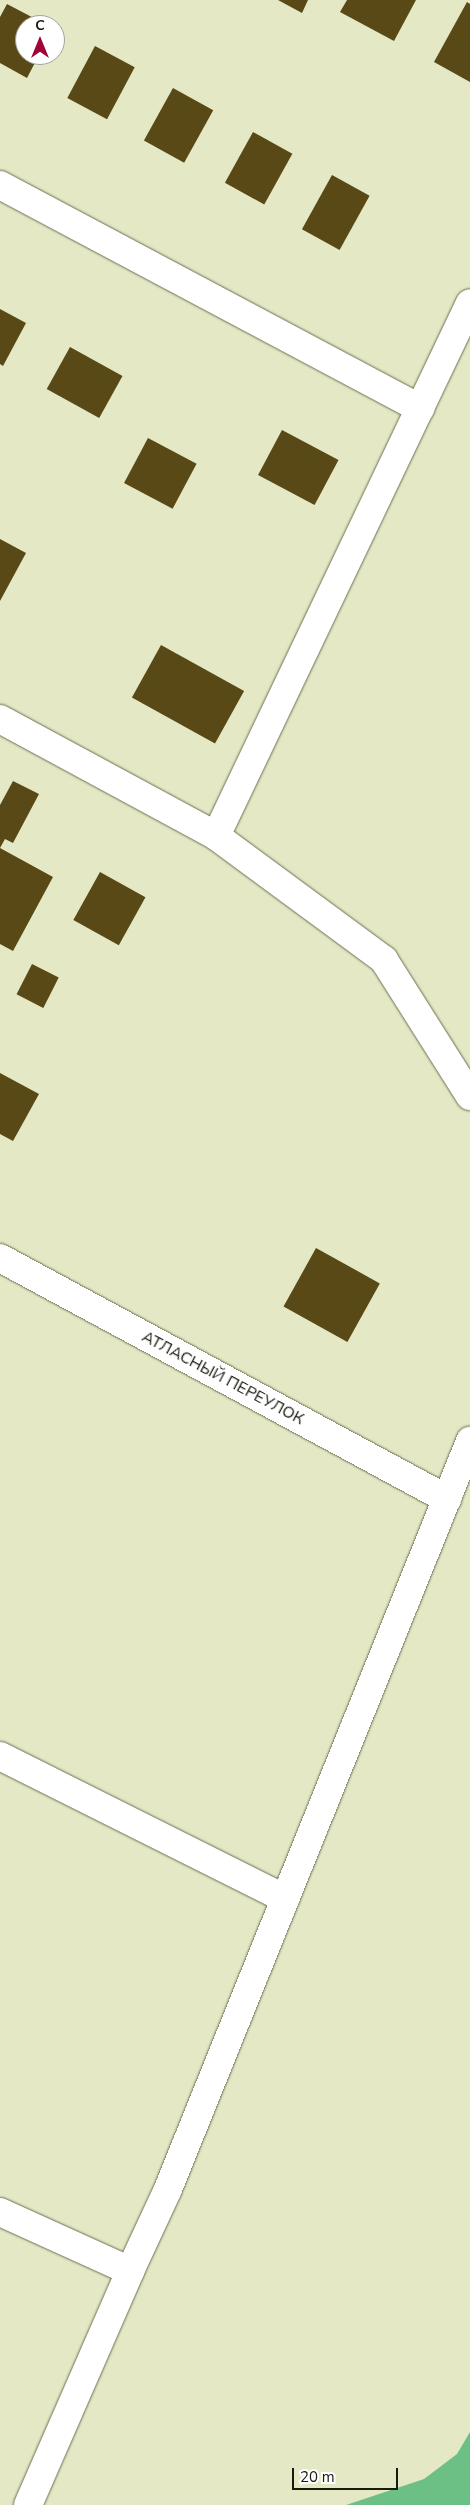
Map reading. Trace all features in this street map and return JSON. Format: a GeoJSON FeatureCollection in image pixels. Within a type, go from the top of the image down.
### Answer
{"type":"FeatureCollection","features":[{"type":"Feature","properties":{"kind":"street"},"geometry":{"type":"LineString","coordinates":[[0,185],[420,408]]}},
{"type":"Feature","properties":{"kind":"street"},"geometry":{"type":"LineString","coordinates":[[216,836],[470,304]]}},
{"type":"Feature","properties":{"kind":"street"},"geometry":{"type":"LineString","coordinates":[[0,718],[216,836],[384,960],[470,1096]]}},
{"type":"Feature","properties":{"kind":"street","name":"АТЛАСНЫЙ ПЕРЕУЛОК"},"geometry":{"type":"LineString","coordinates":[[0,1258],[447,1499]]}},
{"type":"Feature","properties":{"kind":"street"},"geometry":{"type":"LineString","coordinates":[[28,2505],[130,2271],[168,2190],[470,1441]]}},
{"type":"Feature","properties":{"kind":"street"},"geometry":{"type":"LineString","coordinates":[[0,1756],[285,1899]]}},
{"type":"Feature","properties":{"kind":"street"},"geometry":{"type":"LineString","coordinates":[[0,2212],[130,2271]]}},
{"type":"Feature","properties":{"kind":"shaded area"},"geometry":{"type":"Polygon","coordinates":[[[470,2432],[470,2505],[346,2505],[424,2479],[457,2454],[470,2432]]]}},
{"type":"Feature","properties":{"kind":"building"},"geometry":{"type":"Polygon","coordinates":[[[278,0],[308,0],[302,13],[278,0]]]}},
{"type":"Feature","properties":{"kind":"building"},"geometry":{"type":"Polygon","coordinates":[[[347,0],[416,0],[394,41],[340,12],[347,0]]]}},
{"type":"Feature","properties":{"kind":"building"},"geometry":{"type":"Polygon","coordinates":[[[467,2],[470,4],[470,82],[434,62],[467,2]]]}},
{"type":"Feature","properties":{"kind":"building"},"geometry":{"type":"Polygon","coordinates":[[[7,4],[28,15],[15,15],[15,65],[34,65],[27,78],[0,63],[0,17],[7,4]]]}},
{"type":"Feature","properties":{"kind":"building"},"geometry":{"type":"Polygon","coordinates":[[[95,46],[135,67],[107,119],[67,98],[95,46]]]}},
{"type":"Feature","properties":{"kind":"building"},"geometry":{"type":"Polygon","coordinates":[[[173,88],[213,110],[184,163],[144,140],[173,88]]]}},
{"type":"Feature","properties":{"kind":"building"},"geometry":{"type":"Polygon","coordinates":[[[253,132],[292,154],[264,205],[225,183],[253,132]]]}},
{"type":"Feature","properties":{"kind":"building"},"geometry":{"type":"Polygon","coordinates":[[[332,175],[370,196],[340,250],[302,229],[332,175]]]}},
{"type":"Feature","properties":{"kind":"building"},"geometry":{"type":"Polygon","coordinates":[[[0,309],[26,323],[3,366],[0,364],[0,309]]]}},
{"type":"Feature","properties":{"kind":"building"},"geometry":{"type":"Polygon","coordinates":[[[70,347],[122,376],[99,418],[47,389],[70,347]]]}},
{"type":"Feature","properties":{"kind":"building"},"geometry":{"type":"Polygon","coordinates":[[[282,430],[339,460],[315,505],[258,475],[282,430]]]}},
{"type":"Feature","properties":{"kind":"building"},"geometry":{"type":"Polygon","coordinates":[[[148,438],[197,464],[173,509],[124,483],[148,438]]]}},
{"type":"Feature","properties":{"kind":"building"},"geometry":{"type":"Polygon","coordinates":[[[0,539],[26,553],[0,601],[0,539]]]}},
{"type":"Feature","properties":{"kind":"building"},"geometry":{"type":"Polygon","coordinates":[[[161,645],[244,691],[215,744],[132,697],[161,645]]]}},
{"type":"Feature","properties":{"kind":"building"},"geometry":{"type":"Polygon","coordinates":[[[13,781],[39,794],[13,843],[5,839],[0,848],[0,805],[13,781]]]}},
{"type":"Feature","properties":{"kind":"building"},"geometry":{"type":"Polygon","coordinates":[[[0,848],[53,877],[13,951],[0,944],[0,848]]]}},
{"type":"Feature","properties":{"kind":"building"},"geometry":{"type":"Polygon","coordinates":[[[100,872],[145,897],[119,945],[73,920],[100,872]]]}},
{"type":"Feature","properties":{"kind":"building"},"geometry":{"type":"Polygon","coordinates":[[[32,964],[59,978],[43,1008],[17,994],[32,964]]]}},
{"type":"Feature","properties":{"kind":"building"},"geometry":{"type":"Polygon","coordinates":[[[0,1073],[39,1094],[13,1141],[0,1134],[0,1073]]]}},
{"type":"Feature","properties":{"kind":"building"},"geometry":{"type":"Polygon","coordinates":[[[316,1248],[380,1283],[347,1342],[284,1307],[316,1248]]]}}]}
